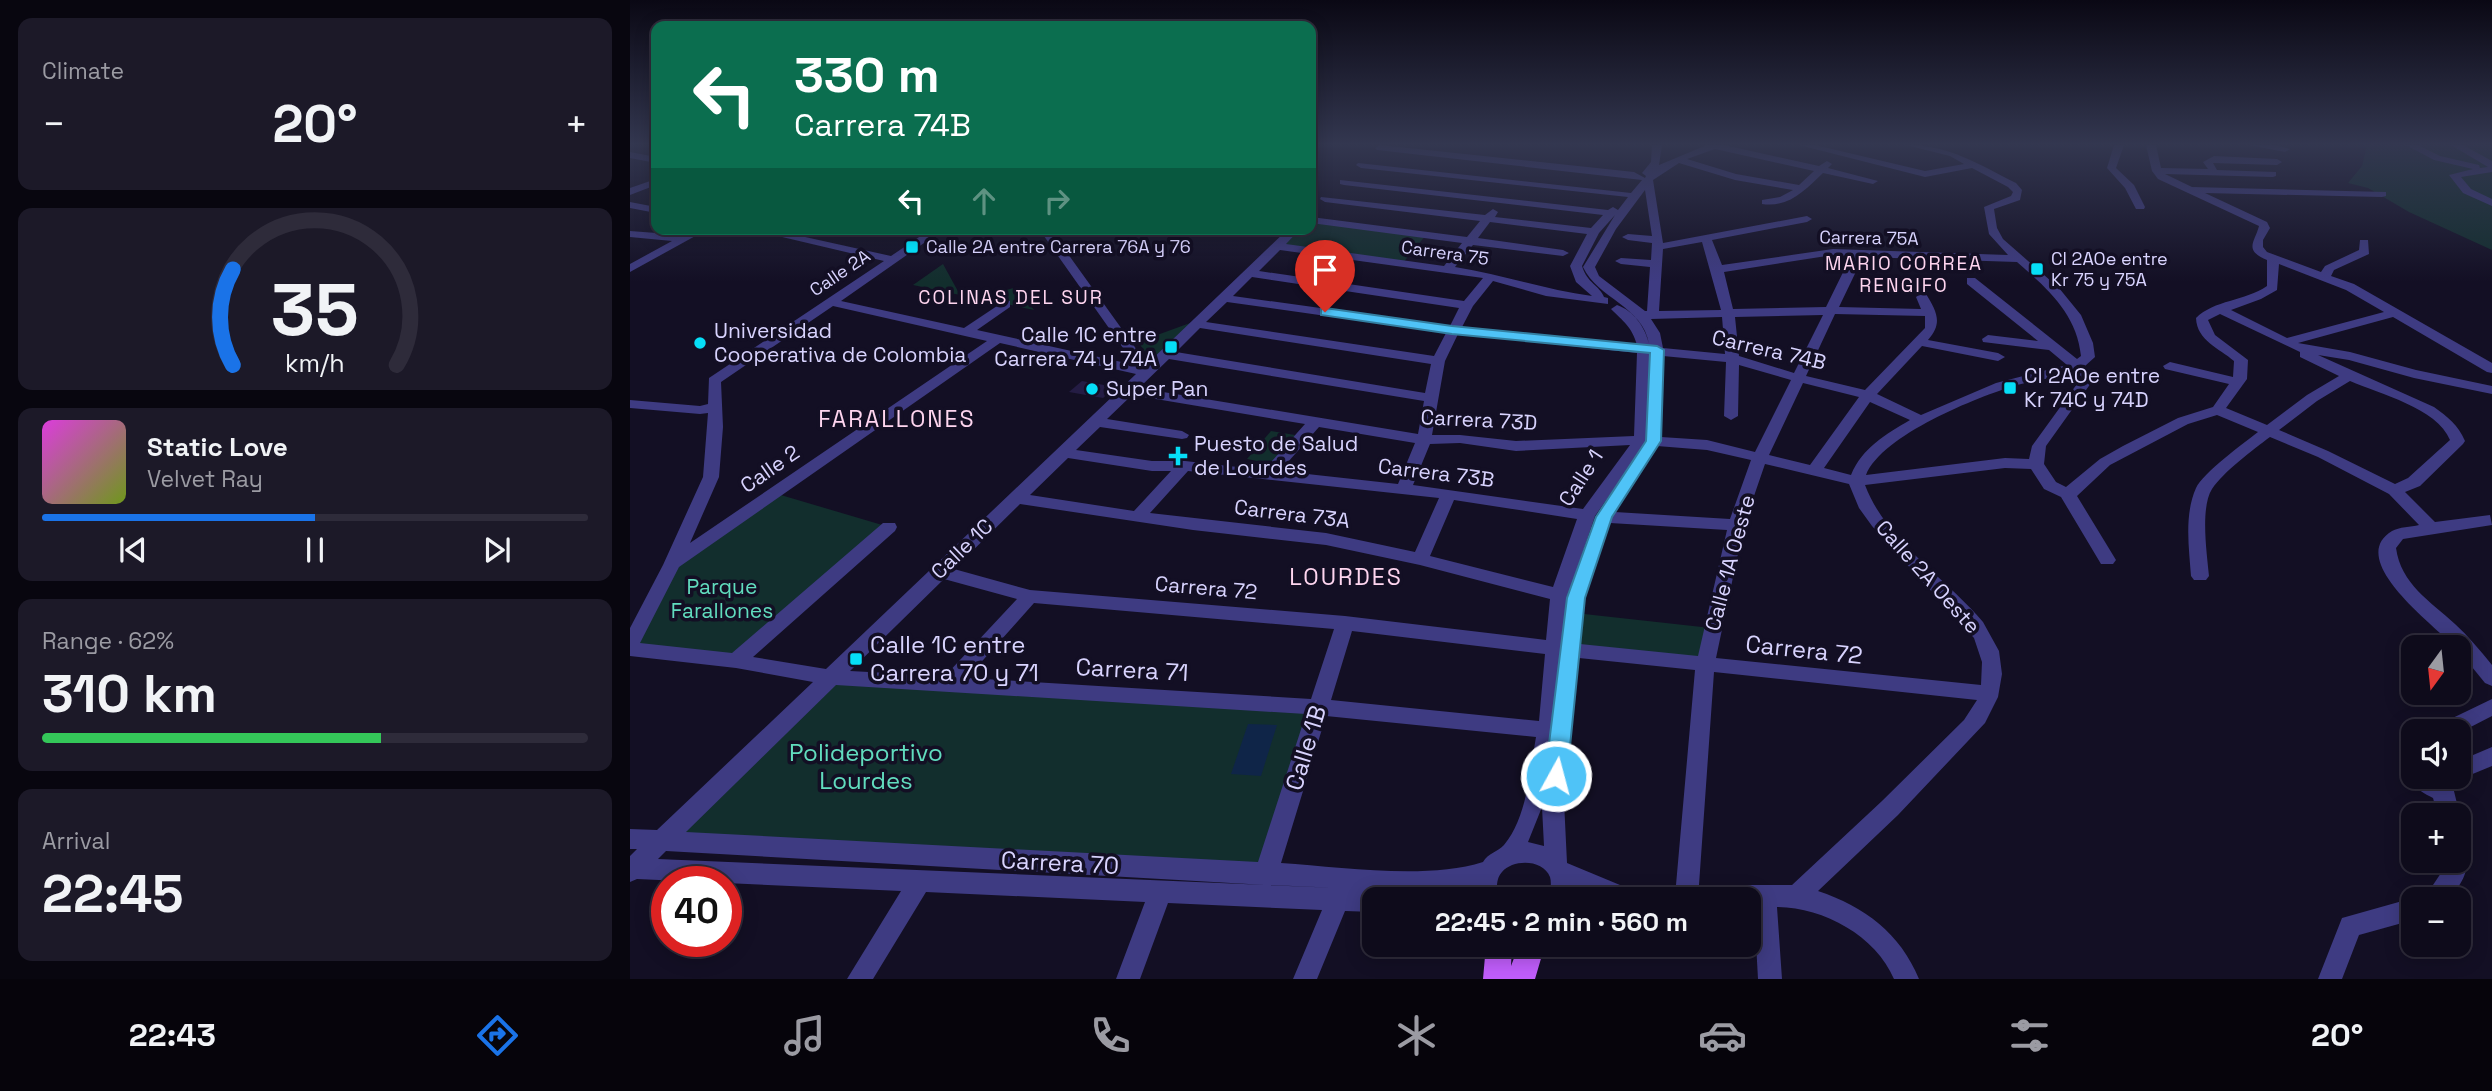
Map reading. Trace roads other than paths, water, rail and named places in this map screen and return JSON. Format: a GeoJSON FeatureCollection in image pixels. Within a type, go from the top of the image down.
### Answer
{"type":"FeatureCollection","features":[{"type":"Feature","properties":{"kind":"main road"},"geometry":{"type":"LineString","coordinates":[[1497,979],[1498,957]]}},
{"type":"Feature","properties":{"kind":"main road"},"geometry":{"type":"LineString","coordinates":[[1521,979],[1528,957]]}},
{"type":"Feature","properties":{"kind":"street"},"geometry":{"type":"LineString","coordinates":[[1316,209],[1334,191]]}},
{"type":"Feature","properties":{"kind":"street"},"geometry":{"type":"LineString","coordinates":[[1420,191],[1610,213]]}},
{"type":"Feature","properties":{"kind":"street"},"geometry":{"type":"LineString","coordinates":[[1447,270],[1507,191]]}},
{"type":"Feature","properties":{"kind":"street"},"geometry":{"type":"LineString","coordinates":[[1595,191],[1653,201]]}},
{"type":"Feature","properties":{"kind":"street"},"geometry":{"type":"LineString","coordinates":[[1634,191],[1589,267],[1594,278],[1647,315],[1930,313]]}},
{"type":"Feature","properties":{"kind":"street"},"geometry":{"type":"LineString","coordinates":[[1647,440],[1654,333],[1647,315],[1658,264],[1656,218],[1653,201],[1648,191]]}},
{"type":"Feature","properties":{"kind":"street"},"geometry":{"type":"LineString","coordinates":[[1766,202],[1779,202],[1797,191]]}},
{"type":"Feature","properties":{"kind":"street"},"geometry":{"type":"LineString","coordinates":[[2017,191],[2016,198],[1989,206],[1994,235],[2053,288],[2078,324],[2088,346],[2088,357],[2079,366],[1988,390],[1959,401],[1880,447],[1864,461],[1856,481],[2005,463],[2036,464]]}},
{"type":"Feature","properties":{"kind":"street"},"geometry":{"type":"LineString","coordinates":[[2132,191],[2134,200],[2140,207]]}},
{"type":"Feature","properties":{"kind":"street"},"geometry":{"type":"LineString","coordinates":[[2187,191],[2263,224],[2265,228],[2257,240],[2257,247],[2273,260],[2350,286],[2492,369]]}},
{"type":"Feature","properties":{"kind":"street"},"geometry":{"type":"LineString","coordinates":[[2219,191],[2382,194]]}},
{"type":"Feature","properties":{"kind":"street"},"geometry":{"type":"LineString","coordinates":[[2468,191],[2492,203]]}},
{"type":"Feature","properties":{"kind":"street"},"geometry":{"type":"LineString","coordinates":[[1631,195],[1610,213],[1594,232],[1577,261],[1577,274],[1588,288],[1630,318],[1651,349]]}},
{"type":"Feature","properties":{"kind":"street"},"geometry":{"type":"LineString","coordinates":[[1325,199],[1594,232]]}},
{"type":"Feature","properties":{"kind":"street"},"geometry":{"type":"LineString","coordinates":[[630,205],[651,209]]}},
{"type":"Feature","properties":{"kind":"street"},"geometry":{"type":"LineString","coordinates":[[1640,217],[1656,218]]}},
{"type":"Feature","properties":{"kind":"street"},"geometry":{"type":"LineString","coordinates":[[1628,237],[1658,244],[1706,239],[1807,219]]}},
{"type":"Feature","properties":{"kind":"street"},"geometry":{"type":"LineString","coordinates":[[1316,221],[1563,253]]}},
{"type":"Feature","properties":{"kind":"street"},"geometry":{"type":"LineString","coordinates":[[630,234],[685,239]]}},
{"type":"Feature","properties":{"kind":"street"},"geometry":{"type":"LineString","coordinates":[[630,269],[692,235]]}},
{"type":"Feature","properties":{"kind":"street"},"geometry":{"type":"LineString","coordinates":[[780,235],[894,260]]}},
{"type":"Feature","properties":{"kind":"street","name":"Calle 2A"},"geometry":{"type":"LineString","coordinates":[[715,407],[713,381],[930,235]]}},
{"type":"Feature","properties":{"kind":"street"},"geometry":{"type":"LineString","coordinates":[[1049,235],[1155,363]]}},
{"type":"Feature","properties":{"kind":"street"},"geometry":{"type":"LineString","coordinates":[[1060,235],[1155,363]]}},
{"type":"Feature","properties":{"kind":"street","name":"Calle 1C"},"geometry":{"type":"LineString","coordinates":[[643,841],[680,822],[939,571],[1020,499],[1132,391],[1155,363],[1289,235]]}},
{"type":"Feature","properties":{"kind":"street"},"geometry":{"type":"LineString","coordinates":[[1706,239],[1718,269],[1730,313],[1734,359],[1731,416]]}},
{"type":"Feature","properties":{"kind":"street"},"geometry":{"type":"LineString","coordinates":[[2325,276],[2329,268],[2365,252],[2364,242]]}},
{"type":"Feature","properties":{"kind":"street","name":"Carrera 75"},"geometry":{"type":"LineString","coordinates":[[1278,246],[1491,276],[1545,293],[1606,301]]}},
{"type":"Feature","properties":{"kind":"street","name":"Carrera 75A"},"geometry":{"type":"LineString","coordinates":[[1718,269],[1833,252],[2020,259]]}},
{"type":"Feature","properties":{"kind":"street","name":"Calle 1A Oeste"},"geometry":{"type":"LineString","coordinates":[[1688,887],[1705,665],[1736,525],[1759,460],[1858,254]]}},
{"type":"Feature","properties":{"kind":"street"},"geometry":{"type":"LineString","coordinates":[[1971,281],[2089,376],[2039,446],[2036,464],[2049,486],[2067,493],[2073,492],[2105,462],[2128,449],[2183,421],[2218,410],[2237,382],[2241,360],[2234,352],[2208,336],[2201,325],[2202,318],[2267,293],[2273,287],[2273,260]]}},
{"type":"Feature","properties":{"kind":"street"},"geometry":{"type":"LineString","coordinates":[[1621,261],[1658,264]]}},
{"type":"Feature","properties":{"kind":"street"},"geometry":{"type":"LineString","coordinates":[[1250,273],[1467,305]]}},
{"type":"Feature","properties":{"kind":"street"},"geometry":{"type":"LineString","coordinates":[[1403,491],[1423,440],[1438,361],[1467,305],[1491,276]]}},
{"type":"Feature","properties":{"kind":"street","name":"Carrera 74B"},"geometry":{"type":"LineString","coordinates":[[1224,298],[1452,330],[1734,359],[1868,395],[1923,421]]}},
{"type":"Feature","properties":{"kind":"street"},"geometry":{"type":"LineString","coordinates":[[1814,471],[1868,395],[1931,329],[1933,321],[1922,298]]}},
{"type":"Feature","properties":{"kind":"street"},"geometry":{"type":"LineString","coordinates":[[831,302],[998,339],[1155,363],[1430,398]]}},
{"type":"Feature","properties":{"kind":"street"},"geometry":{"type":"LineString","coordinates":[[966,332],[1006,304]]}},
{"type":"Feature","properties":{"kind":"street"},"geometry":{"type":"LineString","coordinates":[[2219,310],[2349,376],[2424,408],[2452,427],[2458,441],[2414,482],[2395,490]]}},
{"type":"Feature","properties":{"kind":"street"},"geometry":{"type":"LineString","coordinates":[[2292,345],[2395,313]]}},
{"type":"Feature","properties":{"kind":"street"},"geometry":{"type":"LineString","coordinates":[[1196,324],[1438,361]]}},
{"type":"Feature","properties":{"kind":"street","name":"Calle 2"},"geometry":{"type":"LineString","coordinates":[[672,565],[998,339]]}},
{"type":"Feature","properties":{"kind":"street"},"geometry":{"type":"LineString","coordinates":[[1988,339],[2055,347]]}},
{"type":"Feature","properties":{"kind":"street"},"geometry":{"type":"LineString","coordinates":[[1919,342],[1985,352],[1998,357]]}},
{"type":"Feature","properties":{"kind":"street"},"geometry":{"type":"LineString","coordinates":[[2292,345],[2350,356],[2432,379],[2492,390]]}},
{"type":"Feature","properties":{"kind":"street"},"geometry":{"type":"LineString","coordinates":[[2171,366],[2237,382]]}},
{"type":"Feature","properties":{"kind":"street"},"geometry":{"type":"LineString","coordinates":[[2200,576],[2196,528],[2204,488],[2241,452],[2312,398],[2349,376]]}},
{"type":"Feature","properties":{"kind":"street"},"geometry":{"type":"LineString","coordinates":[[1020,499],[1103,424],[1132,391]]}},
{"type":"Feature","properties":{"kind":"street","name":"Carrera 73D"},"geometry":{"type":"LineString","coordinates":[[1132,391],[1423,440],[1460,439],[1516,446],[1647,440],[1707,445],[1759,460],[1856,481]]}},
{"type":"Feature","properties":{"kind":"street"},"geometry":{"type":"LineString","coordinates":[[630,404],[700,410],[715,407],[711,477],[672,565],[630,647]]}},
{"type":"Feature","properties":{"kind":"street"},"geometry":{"type":"LineString","coordinates":[[2218,410],[2270,431],[2395,490],[2431,528]]}},
{"type":"Feature","properties":{"kind":"street"},"geometry":{"type":"LineString","coordinates":[[1269,474],[1316,421]]}},
{"type":"Feature","properties":{"kind":"street"},"geometry":{"type":"LineString","coordinates":[[1103,424],[1182,435]]}},
{"type":"Feature","properties":{"kind":"street","name":"Calle 1"},"geometry":{"type":"LineString","coordinates":[[1563,887],[1557,868],[1553,801],[1563,649],[1559,595],[1587,514],[1647,440]]}},
{"type":"Feature","properties":{"kind":"street","name":"Calle 1"},"geometry":{"type":"LineString","coordinates":[[1511,853],[1535,798],[1563,649],[1576,598],[1604,517],[1647,440]]}},
{"type":"Feature","properties":{"kind":"street","name":"Carrera 73B"},"geometry":{"type":"LineString","coordinates":[[1071,454],[1152,466],[1184,466],[1269,474],[1449,494],[1587,514]]}},
{"type":"Feature","properties":{"kind":"street"},"geometry":{"type":"LineString","coordinates":[[1137,517],[1184,466]]}},
{"type":"Feature","properties":{"kind":"street","name":"Calle 2A Oeste"},"geometry":{"type":"LineString","coordinates":[[1782,897],[1889,808],[1984,712],[1989,694],[1992,666],[1986,643],[1980,633],[1884,529],[1867,508],[1856,481]]}},
{"type":"Feature","properties":{"kind":"street"},"geometry":{"type":"LineString","coordinates":[[2067,493],[2107,560]]}},
{"type":"Feature","properties":{"kind":"street"},"geometry":{"type":"LineString","coordinates":[[1420,559],[1449,494]]}},
{"type":"Feature","properties":{"kind":"street","name":"Carrera 73A"},"geometry":{"type":"LineString","coordinates":[[1020,499],[1137,517],[1326,539],[1420,559],[1559,595]]}},
{"type":"Feature","properties":{"kind":"street"},"geometry":{"type":"LineString","coordinates":[[1604,517],[1736,525]]}},
{"type":"Feature","properties":{"kind":"street"},"geometry":{"type":"LineString","coordinates":[[2490,520],[2431,528],[2398,536],[2387,547],[2387,562],[2399,583],[2456,636],[2492,678]]}},
{"type":"Feature","properties":{"kind":"street"},"geometry":{"type":"LineString","coordinates":[[736,662],[889,527]]}},
{"type":"Feature","properties":{"kind":"street","name":"Carrera 72"},"geometry":{"type":"LineString","coordinates":[[939,571],[1030,596],[1345,623],[1705,665],[1989,694]]}},
{"type":"Feature","properties":{"kind":"street"},"geometry":{"type":"LineString","coordinates":[[949,685],[1030,596]]}},
{"type":"Feature","properties":{"kind":"street","name":"Calle 1B"},"geometry":{"type":"LineString","coordinates":[[1266,874],[1345,623]]}},
{"type":"Feature","properties":{"kind":"street","name":"Carrera 71"},"geometry":{"type":"LineString","coordinates":[[630,647],[829,677],[1318,707],[1548,730]]}},
{"type":"Feature","properties":{"kind":"street"},"geometry":{"type":"LineString","coordinates":[[2468,719],[2492,707]]}},
{"type":"Feature","properties":{"kind":"street"},"geometry":{"type":"LineString","coordinates":[[2471,766],[2492,756]]}},
{"type":"Feature","properties":{"kind":"street"},"geometry":{"type":"LineString","coordinates":[[631,869],[643,841]]}},
{"type":"Feature","properties":{"kind":"street","name":"Carrera 70"},"geometry":{"type":"LineString","coordinates":[[643,841],[1427,882],[1460,880],[1489,871]]}},
{"type":"Feature","properties":{"kind":"street"},"geometry":{"type":"LineString","coordinates":[[1484,887],[1489,871],[1496,862],[1511,853],[1528,851],[1538,853],[1557,868],[1592,887]]}},
{"type":"Feature","properties":{"kind":"street","name":"Carrera 70"},"geometry":{"type":"LineString","coordinates":[[631,869],[1362,900]]}},
{"type":"Feature","properties":{"kind":"street"},"geometry":{"type":"LineString","coordinates":[[859,979],[921,880]]}},
{"type":"Feature","properties":{"kind":"street"},"geometry":{"type":"LineString","coordinates":[[1128,979],[1161,891]]}},
{"type":"Feature","properties":{"kind":"street"},"geometry":{"type":"LineString","coordinates":[[1761,897],[1782,897],[1828,907],[1852,919],[1877,937],[1897,958],[1907,979]]}},
{"type":"Feature","properties":{"kind":"street"},"geometry":{"type":"LineString","coordinates":[[1770,979],[1782,897]]}},
{"type":"Feature","properties":{"kind":"street"},"geometry":{"type":"LineString","coordinates":[[1305,979],[1338,899]]}},
{"type":"Feature","properties":{"kind":"street"},"geometry":{"type":"LineString","coordinates":[[2330,979],[2350,926],[2401,912]]}},
{"type":"Feature","properties":{"kind":"water"},"geometry":{"type":"Polygon","coordinates":[[[1248,724],[1277,725],[1261,776],[1231,774],[1248,724]]]}},
{"type":"Feature","properties":{"kind":"place","name":"Calle 2A entre Carrera 76A y 76"},"geometry":{"type":"Point","coordinates":[912,247]}},
{"type":"Feature","properties":{"kind":"place","name":"Cl 2AOe entre Kr 75 y 75A"},"geometry":{"type":"Point","coordinates":[2037,269]}},
{"type":"Feature","properties":{"kind":"place","name":"Universidad Cooperativa de Colombia"},"geometry":{"type":"Point","coordinates":[700,343]}},
{"type":"Feature","properties":{"kind":"place","name":"Calle 1C entre Carrera 74 y 74A"},"geometry":{"type":"Point","coordinates":[1171,347]}},
{"type":"Feature","properties":{"kind":"place","name":"Cl 2AOe entre Kr 74C y 74D"},"geometry":{"type":"Point","coordinates":[2010,388]}},
{"type":"Feature","properties":{"kind":"place","name":"Super Pan"},"geometry":{"type":"Point","coordinates":[1092,389]}},
{"type":"Feature","properties":{"kind":"place","name":"Puesto de Salud de Lourdes"},"geometry":{"type":"Point","coordinates":[1178,456]}},
{"type":"Feature","properties":{"kind":"place","name":"Calle 1C entre Carrera 70 y 71"},"geometry":{"type":"Point","coordinates":[856,659]}},
{"type":"Feature","properties":{"kind":"district","name":"MARIO CORREA RENGIFO"},"geometry":{"type":"Point","coordinates":[1904,274]}},
{"type":"Feature","properties":{"kind":"district","name":"COLINAS DEL SUR"},"geometry":{"type":"Point","coordinates":[1011,297]}},
{"type":"Feature","properties":{"kind":"district","name":"FARALLONES"},"geometry":{"type":"Point","coordinates":[897,419]}},
{"type":"Feature","properties":{"kind":"district","name":"LOURDES"},"geometry":{"type":"Point","coordinates":[1346,577]}},
{"type":"Feature","properties":{"kind":"park label","name":"Parque Farallones"},"geometry":{"type":"Point","coordinates":[722,599]}},
{"type":"Feature","properties":{"kind":"park label","name":"Polideportivo Lourdes"},"geometry":{"type":"Point","coordinates":[866,767]}}]}
